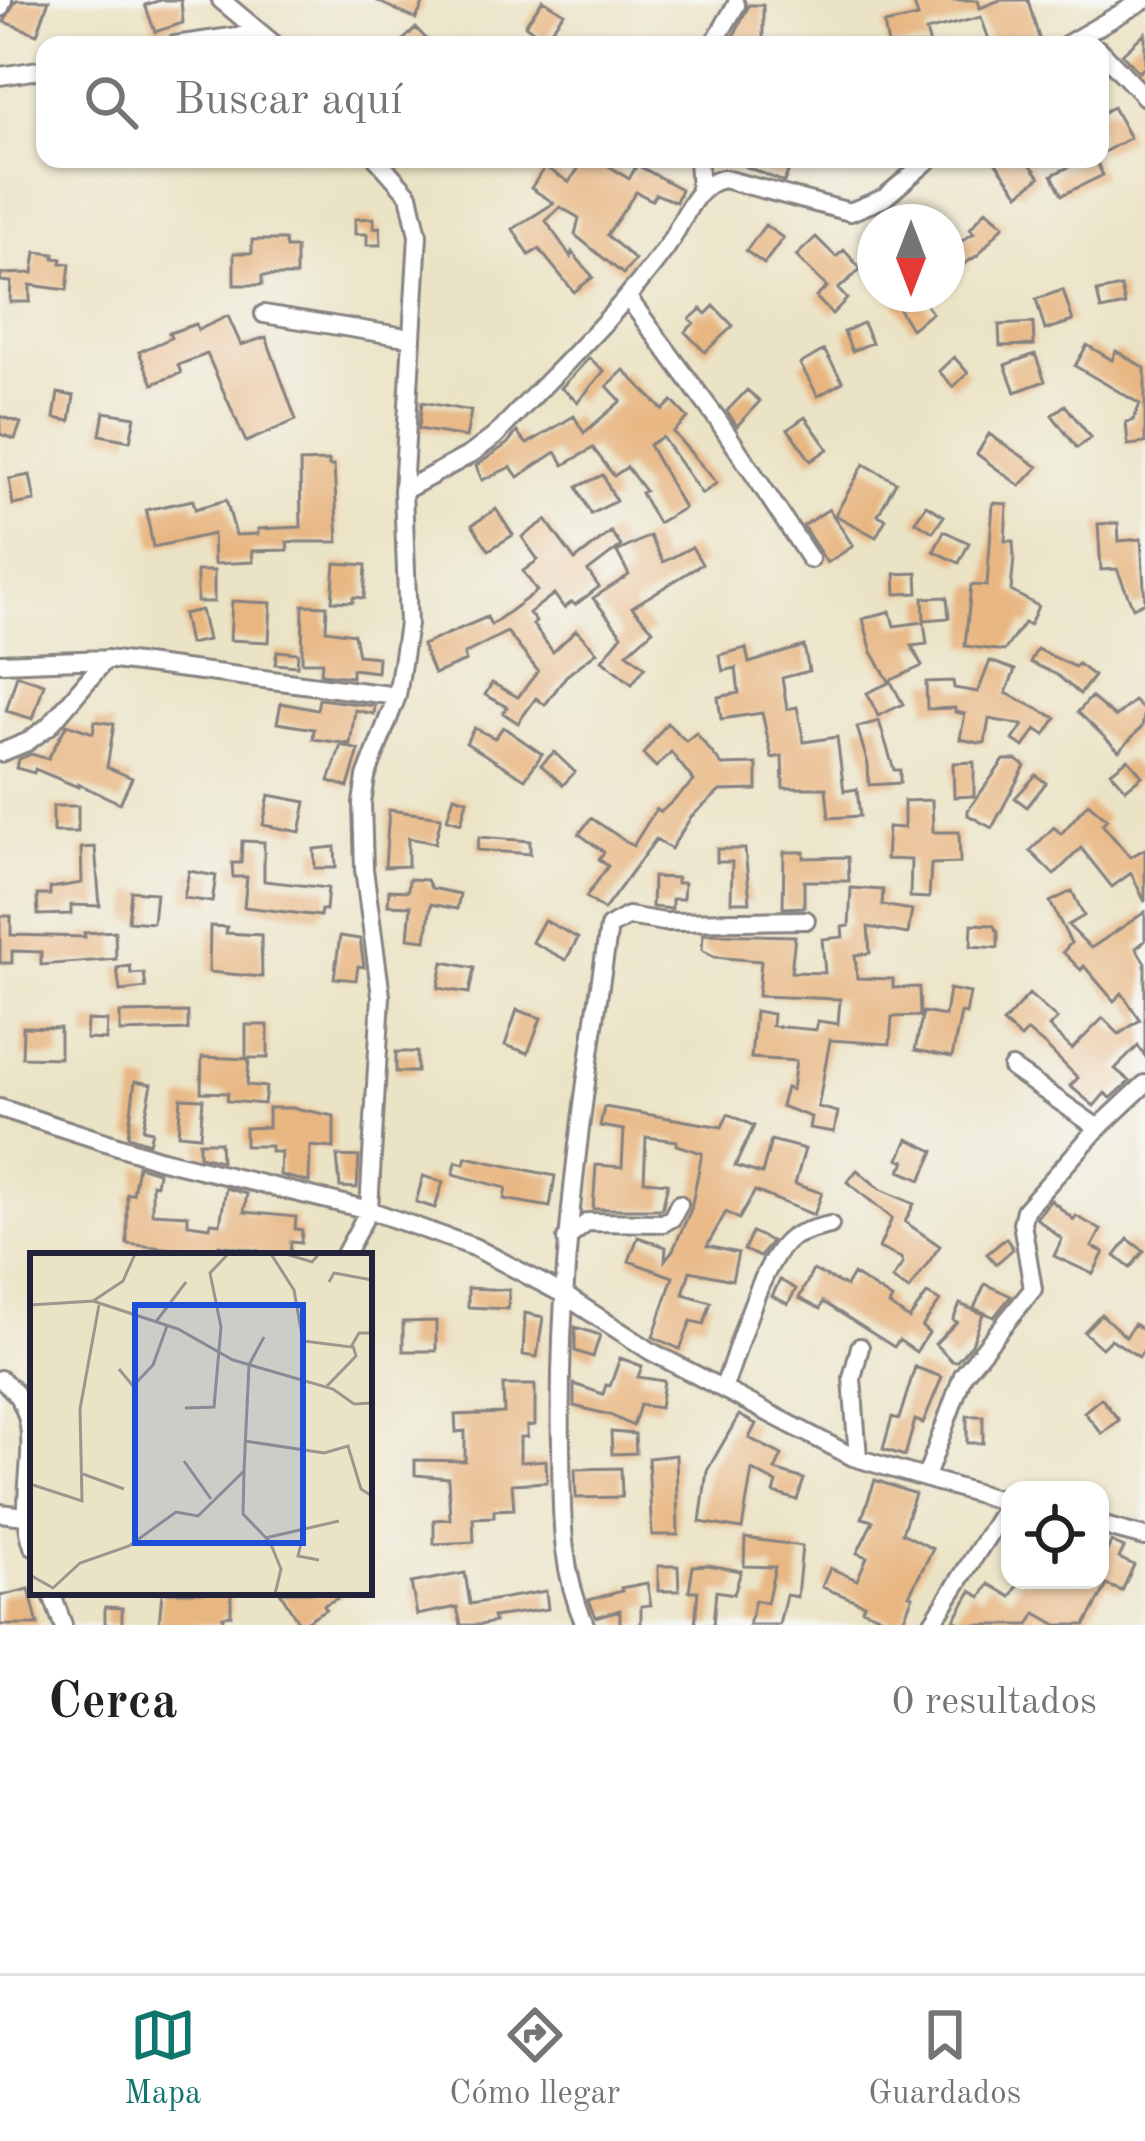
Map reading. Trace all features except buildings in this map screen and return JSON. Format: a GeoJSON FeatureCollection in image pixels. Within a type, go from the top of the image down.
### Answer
{"type":"FeatureCollection","features":[{"type":"Feature","properties":{"kind":"street"},"geometry":{"type":"LineString","coordinates":[[221,0],[263,36]]}},
{"type":"Feature","properties":{"kind":"street"},"geometry":{"type":"LineString","coordinates":[[1100,36],[1144,0]]}},
{"type":"Feature","properties":{"kind":"street"},"geometry":{"type":"LineString","coordinates":[[718,36],[736,4]]}},
{"type":"Feature","properties":{"kind":"street"},"geometry":{"type":"LineString","coordinates":[[238,36],[259,33]]}},
{"type":"Feature","properties":{"kind":"street"},"geometry":{"type":"LineString","coordinates":[[1109,59],[1145,97]]}},
{"type":"Feature","properties":{"kind":"street"},"geometry":{"type":"LineString","coordinates":[[0,76],[36,70]]}},
{"type":"Feature","properties":{"kind":"street"},"geometry":{"type":"LineString","coordinates":[[346,1253],[369,1210],[380,982],[364,869],[362,803],[366,777],[397,695],[410,605],[403,491],[418,235],[409,195],[385,168]]}},
{"type":"Feature","properties":{"kind":"street"},"geometry":{"type":"LineString","coordinates":[[699,168],[700,191]]}},
{"type":"Feature","properties":{"kind":"street"},"geometry":{"type":"LineString","coordinates":[[403,491],[484,446],[628,298],[700,191],[714,180],[850,212],[884,198],[919,168]]}},
{"type":"Feature","properties":{"kind":"street"},"geometry":{"type":"LineString","coordinates":[[628,298],[718,420],[810,559]]}},
{"type":"Feature","properties":{"kind":"street"},"geometry":{"type":"LineString","coordinates":[[264,314],[412,338]]}},
{"type":"Feature","properties":{"kind":"street"},"geometry":{"type":"LineString","coordinates":[[0,663],[106,658],[397,695]]}},
{"type":"Feature","properties":{"kind":"street"},"geometry":{"type":"LineString","coordinates":[[0,753],[50,726],[106,658]]}},
{"type":"Feature","properties":{"kind":"street"},"geometry":{"type":"LineString","coordinates":[[585,1625],[568,1586],[564,1552],[561,1293],[609,927],[628,916],[664,922],[806,920]]}},
{"type":"Feature","properties":{"kind":"street"},"geometry":{"type":"LineString","coordinates":[[1012,1068],[1098,1128]]}},
{"type":"Feature","properties":{"kind":"street"},"geometry":{"type":"LineString","coordinates":[[926,1477],[963,1376],[1033,1289],[1022,1223],[1025,1210],[1098,1128],[1145,1084]]}},
{"type":"Feature","properties":{"kind":"street"},"geometry":{"type":"LineString","coordinates":[[0,1108],[158,1159],[369,1210],[473,1247],[561,1293],[652,1352],[858,1459],[1001,1499]]}},
{"type":"Feature","properties":{"kind":"street"},"geometry":{"type":"LineString","coordinates":[[566,1239],[588,1222],[663,1223],[680,1204]]}},
{"type":"Feature","properties":{"kind":"street"},"geometry":{"type":"LineString","coordinates":[[724,1386],[739,1336],[777,1253],[796,1235],[830,1225]]}},
{"type":"Feature","properties":{"kind":"street"},"geometry":{"type":"LineString","coordinates":[[858,1459],[852,1378],[860,1347]]}},
{"type":"Feature","properties":{"kind":"street"},"geometry":{"type":"LineString","coordinates":[[0,1379],[14,1389],[30,1423]]}},
{"type":"Feature","properties":{"kind":"street"},"geometry":{"type":"LineString","coordinates":[[30,1440],[25,1516],[30,1535]]}},
{"type":"Feature","properties":{"kind":"street"},"geometry":{"type":"LineString","coordinates":[[0,1513],[25,1516]]}},
{"type":"Feature","properties":{"kind":"street"},"geometry":{"type":"LineString","coordinates":[[931,1625],[1001,1516]]}},
{"type":"Feature","properties":{"kind":"street"},"geometry":{"type":"LineString","coordinates":[[1109,1528],[1145,1537]]}},
{"type":"Feature","properties":{"kind":"street"},"geometry":{"type":"LineString","coordinates":[[52,1595],[63,1625]]}}]}
